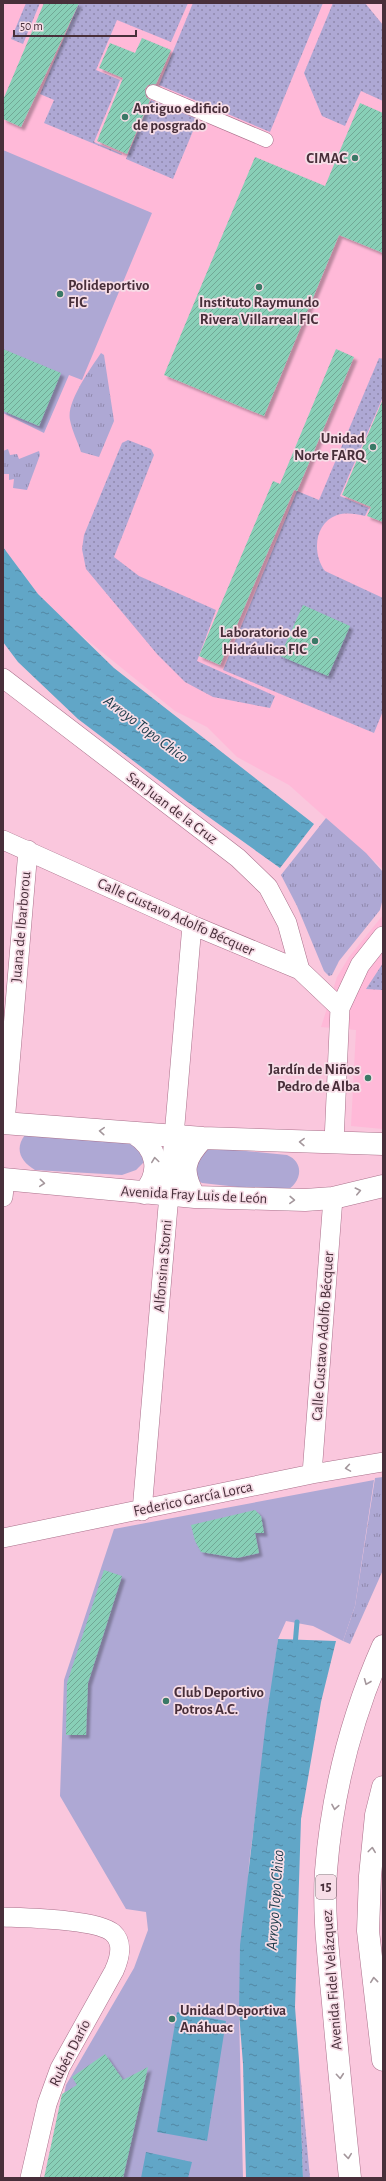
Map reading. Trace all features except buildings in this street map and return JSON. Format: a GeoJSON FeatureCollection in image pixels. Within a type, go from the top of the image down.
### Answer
{"type":"FeatureCollection","features":[{"type":"Feature","properties":{"kind":"main road"},"geometry":{"type":"LineString","coordinates":[[4,1123],[203,1138],[383,1144]]}},
{"type":"Feature","properties":{"kind":"main road"},"geometry":{"type":"LineString","coordinates":[[134,1133],[150,1146],[156,1161],[154,1179],[144,1193]]}},
{"type":"Feature","properties":{"kind":"main road"},"geometry":{"type":"LineString","coordinates":[[195,1197],[188,1184],[185,1167],[187,1158],[203,1138]]}},
{"type":"Feature","properties":{"kind":"main road","name":"Avenida Fray Luis de León"},"geometry":{"type":"LineString","coordinates":[[4,1185],[195,1197],[305,1200],[333,1198],[383,1186]]}},
{"type":"Feature","properties":{"kind":"main road","name":"Avenida Fidel Velázquez"},"geometry":{"type":"LineString","coordinates":[[350,2178],[327,1938],[326,1871],[335,1808],[346,1751],[366,1684],[383,1646]]}},
{"type":"Feature","properties":{"kind":"main road"},"geometry":{"type":"LineString","coordinates":[[383,1787],[376,1815],[370,1876],[368,1931],[383,2060]]}},
{"type":"Feature","properties":{"kind":"street"},"geometry":{"type":"LineString","coordinates":[[153,92],[266,140]]}},
{"type":"Feature","properties":{"kind":"street","name":"San Juan de la Cruz"},"geometry":{"type":"LineString","coordinates":[[4,682],[238,858],[268,887],[287,923],[300,970]]}},
{"type":"Feature","properties":{"kind":"street","name":"Calle Gustavo Adolfo Bécquer"},"geometry":{"type":"LineString","coordinates":[[3,840],[192,925],[300,970],[340,1008]]}},
{"type":"Feature","properties":{"kind":"street","name":"Juana de Ibarborou"},"geometry":{"type":"LineString","coordinates":[[4,1123],[28,850]]}},
{"type":"Feature","properties":{"kind":"street","name":"Alfonsina Storni"},"geometry":{"type":"LineString","coordinates":[[142,1510],[192,925]]}},
{"type":"Feature","properties":{"kind":"street"},"geometry":{"type":"LineString","coordinates":[[334,1142],[340,1008],[360,965],[383,936]]}},
{"type":"Feature","properties":{"kind":"street","name":"Calle Gustavo Adolfo Bécquer"},"geometry":{"type":"LineString","coordinates":[[312,1474],[333,1198]]}},
{"type":"Feature","properties":{"kind":"street","name":"Federico García Lorca"},"geometry":{"type":"LineString","coordinates":[[3,1538],[312,1474],[383,1462]]}},
{"type":"Feature","properties":{"kind":"street","name":"Rubén Darío"},"geometry":{"type":"LineString","coordinates":[[3,1917],[66,1921],[103,1929],[113,1933],[119,1944],[117,1964],[60,2068],[53,2084],[30,2178]]}},
{"type":"Feature","properties":{"kind":"shaded area"},"geometry":{"type":"Polygon","coordinates":[[[3,3],[365,3],[383,25],[383,869],[289,785],[237,757],[207,727],[175,711],[76,631],[38,594],[3,547],[3,3]]]}},
{"type":"Feature","properties":{"kind":"shaded area"},"geometry":{"type":"Polygon","coordinates":[[[383,915],[383,1129],[351,1126],[356,1030],[321,1027],[337,977],[349,957],[383,915]]]}},
{"type":"Feature","properties":{"kind":"green space"},"geometry":{"type":"Polygon","coordinates":[[[26,3],[40,3],[23,44],[11,39],[26,3]]]}},
{"type":"Feature","properties":{"kind":"green space"},"geometry":{"type":"Polygon","coordinates":[[[79,3],[188,3],[171,42],[117,20],[96,70],[120,80],[94,142],[122,154],[121,155],[44,123],[54,100],[40,94],[79,3]]]}},
{"type":"Feature","properties":{"kind":"green space"},"geometry":{"type":"Polygon","coordinates":[[[193,3],[323,3],[270,132],[159,85],[193,3]]]}},
{"type":"Feature","properties":{"kind":"green space"},"geometry":{"type":"Polygon","coordinates":[[[333,3],[365,3],[383,25],[383,101],[361,91],[345,126],[322,116],[304,73],[333,3]]]}},
{"type":"Feature","properties":{"kind":"green space"},"geometry":{"type":"Polygon","coordinates":[[[151,100],[198,119],[173,179],[126,159],[151,100]]]}},
{"type":"Feature","properties":{"kind":"green space","name":"Polideportivo FIC"},"geometry":{"type":"Polygon","coordinates":[[[3,150],[152,213],[82,380],[69,375],[44,433],[3,413],[3,150]]]}},
{"type":"Feature","properties":{"kind":"green space"},"geometry":{"type":"Polygon","coordinates":[[[101,353],[104,355],[114,421],[99,457],[81,452],[71,424],[70,413],[75,395],[80,385],[101,353]]]}},
{"type":"Feature","properties":{"kind":"green space"},"geometry":{"type":"Polygon","coordinates":[[[379,358],[383,359],[383,397],[340,496],[369,508],[365,516],[344,514],[337,515],[329,519],[320,532],[317,548],[318,556],[325,571],[383,598],[383,711],[374,733],[223,670],[297,491],[319,500],[379,358]]]}},
{"type":"Feature","properties":{"kind":"green space"},"geometry":{"type":"Polygon","coordinates":[[[128,440],[151,449],[154,455],[114,557],[139,576],[216,610],[197,661],[275,696],[270,708],[213,697],[185,682],[157,654],[86,569],[82,549],[84,535],[122,443],[128,440]]]}},
{"type":"Feature","properties":{"kind":"green space"},"geometry":{"type":"Polygon","coordinates":[[[8,449],[10,455],[17,454],[19,459],[39,451],[40,455],[27,490],[13,488],[14,479],[9,480],[9,474],[3,474],[3,451],[8,449]]]}},
{"type":"Feature","properties":{"kind":"green space"},"geometry":{"type":"Polygon","coordinates":[[[326,818],[366,853],[383,872],[383,898],[380,910],[339,961],[332,975],[329,976],[324,971],[297,906],[281,875],[326,818]]]}},
{"type":"Feature","properties":{"kind":"green space"},"geometry":{"type":"Polygon","coordinates":[[[383,963],[383,990],[366,989],[383,963]]]}},
{"type":"Feature","properties":{"kind":"green space"},"geometry":{"type":"Polygon","coordinates":[[[25,1135],[135,1141],[146,1160],[136,1170],[122,1175],[35,1170],[26,1163],[21,1155],[20,1145],[25,1135]]]}},
{"type":"Feature","properties":{"kind":"green space"},"geometry":{"type":"Polygon","coordinates":[[[205,1147],[287,1155],[297,1163],[299,1174],[294,1184],[284,1192],[202,1183],[195,1179],[191,1159],[205,1147]]]}},
{"type":"Feature","properties":{"kind":"green space"},"geometry":{"type":"Polygon","coordinates":[[[383,1477],[383,1570],[350,1644],[343,1641],[355,1606],[375,1478],[383,1477]]]}},
{"type":"Feature","properties":{"kind":"green space","name":"Club Deportivo Potros A.C."},"geometry":{"type":"Polygon","coordinates":[[[374,1480],[355,1606],[343,1641],[313,1626],[286,1621],[278,1639],[249,1864],[239,2013],[243,2178],[46,2178],[66,2085],[134,1968],[148,1930],[146,1912],[126,1909],[60,1796],[64,1680],[114,1529],[374,1480]]]}},
{"type":"Feature","properties":{"kind":"green space"},"geometry":{"type":"Polygon","coordinates":[[[299,2060],[310,2178],[303,2178],[299,2060]]]}},
{"type":"Feature","properties":{"kind":"water"},"geometry":{"type":"Polygon","coordinates":[[[3,547],[38,594],[114,668],[314,824],[280,868],[185,800],[78,719],[18,662],[3,642],[3,547]]]}},
{"type":"Feature","properties":{"kind":"water"},"geometry":{"type":"Polygon","coordinates":[[[278,1639],[336,1641],[321,1702],[301,1819],[295,2007],[299,2060],[303,2178],[246,2178],[243,2064],[239,2013],[240,1945],[266,1721],[278,1639]]]}},
{"type":"Feature","properties":{"kind":"water"},"geometry":{"type":"Polygon","coordinates":[[[177,2012],[226,2021],[207,2141],[157,2132],[177,2012]]]}},
{"type":"Feature","properties":{"kind":"water"},"geometry":{"type":"Polygon","coordinates":[[[146,2152],[192,2162],[188,2178],[141,2178],[146,2152]]]}},
{"type":"Feature","properties":{"kind":"waterway","name":"Arroyo Topo Chico"},"geometry":{"type":"LineString","coordinates":[[295,1646],[297,1622]]}},
{"type":"Feature","properties":{"kind":"place","name":"Antiguo edificio de posgrado"},"geometry":{"type":"Point","coordinates":[125,117]}},
{"type":"Feature","properties":{"kind":"place","name":"CIMAC"},"geometry":{"type":"Point","coordinates":[355,158]}},
{"type":"Feature","properties":{"kind":"place","name":"Instituto Raymundo Rivera Villarreal FIC"},"geometry":{"type":"Point","coordinates":[259,287]}},
{"type":"Feature","properties":{"kind":"place","name":"Polideportivo FIC"},"geometry":{"type":"Point","coordinates":[60,294]}},
{"type":"Feature","properties":{"kind":"place","name":"Unidad Norte FARQ"},"geometry":{"type":"Point","coordinates":[373,447]}},
{"type":"Feature","properties":{"kind":"place","name":"Laboratorio de Hidráulica FIC"},"geometry":{"type":"Point","coordinates":[315,641]}},
{"type":"Feature","properties":{"kind":"place","name":"Jardín de Niños Pedro de Alba"},"geometry":{"type":"Point","coordinates":[368,1078]}},
{"type":"Feature","properties":{"kind":"place","name":"Club Deportivo Potros A.C."},"geometry":{"type":"Point","coordinates":[166,1701]}},
{"type":"Feature","properties":{"kind":"place","name":"Unidad Deportiva Anáhuac"},"geometry":{"type":"Point","coordinates":[172,2019]}}]}
